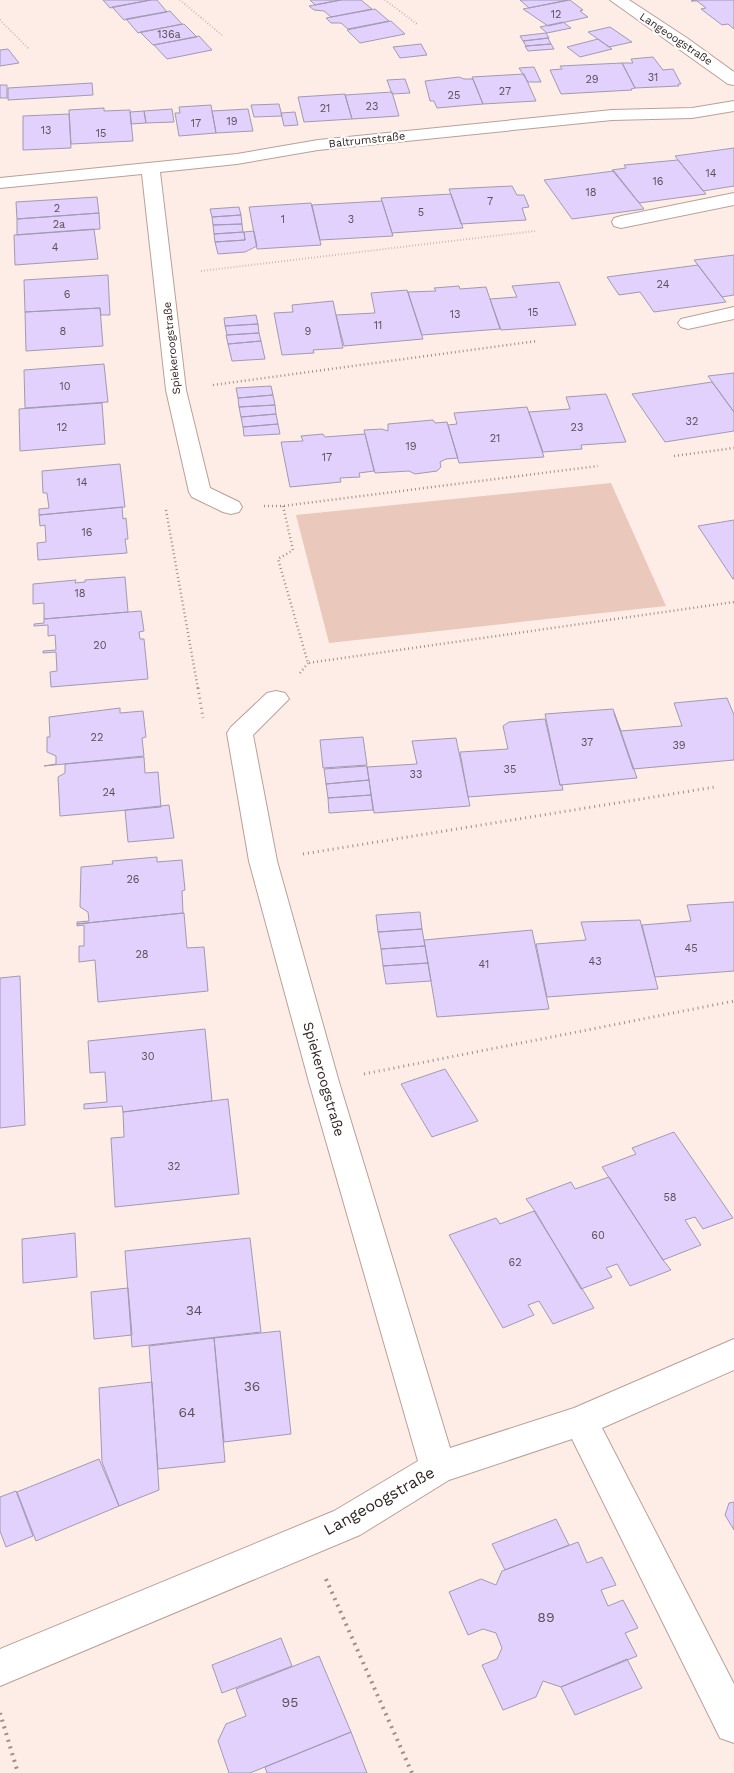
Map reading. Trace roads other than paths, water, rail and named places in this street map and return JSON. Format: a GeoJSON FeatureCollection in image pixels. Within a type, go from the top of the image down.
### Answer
{"type":"FeatureCollection","features":[{"type":"Feature","properties":{"kind":"street","name":"Langeoogstraße"},"geometry":{"type":"LineString","coordinates":[[618,0],[681,41],[734,80]]}},
{"type":"Feature","properties":{"kind":"street","name":"Baltrumstraße"},"geometry":{"type":"LineString","coordinates":[[0,183],[237,159],[318,145],[612,114],[692,113],[734,106]]}},
{"type":"Feature","properties":{"kind":"street","name":"Spiekeroogstraße"},"geometry":{"type":"LineString","coordinates":[[150,168],[176,390],[200,492],[231,507]]}},
{"type":"Feature","properties":{"kind":"street"},"geometry":{"type":"LineString","coordinates":[[621,222],[734,200]]}},
{"type":"Feature","properties":{"kind":"street"},"geometry":{"type":"LineString","coordinates":[[688,323],[734,313]]}},
{"type":"Feature","properties":{"kind":"street","name":"Spiekeroogstraße"},"geometry":{"type":"LineString","coordinates":[[276,699],[240,733],[263,861],[324,1082],[438,1468]]}},
{"type":"Feature","properties":{"kind":"street","name":"Langeoogstraße"},"geometry":{"type":"LineString","coordinates":[[0,1668],[346,1523],[438,1468],[581,1421],[734,1354]]}},
{"type":"Feature","properties":{"kind":"street"},"geometry":{"type":"LineString","coordinates":[[581,1421],[734,1724]]}}]}
